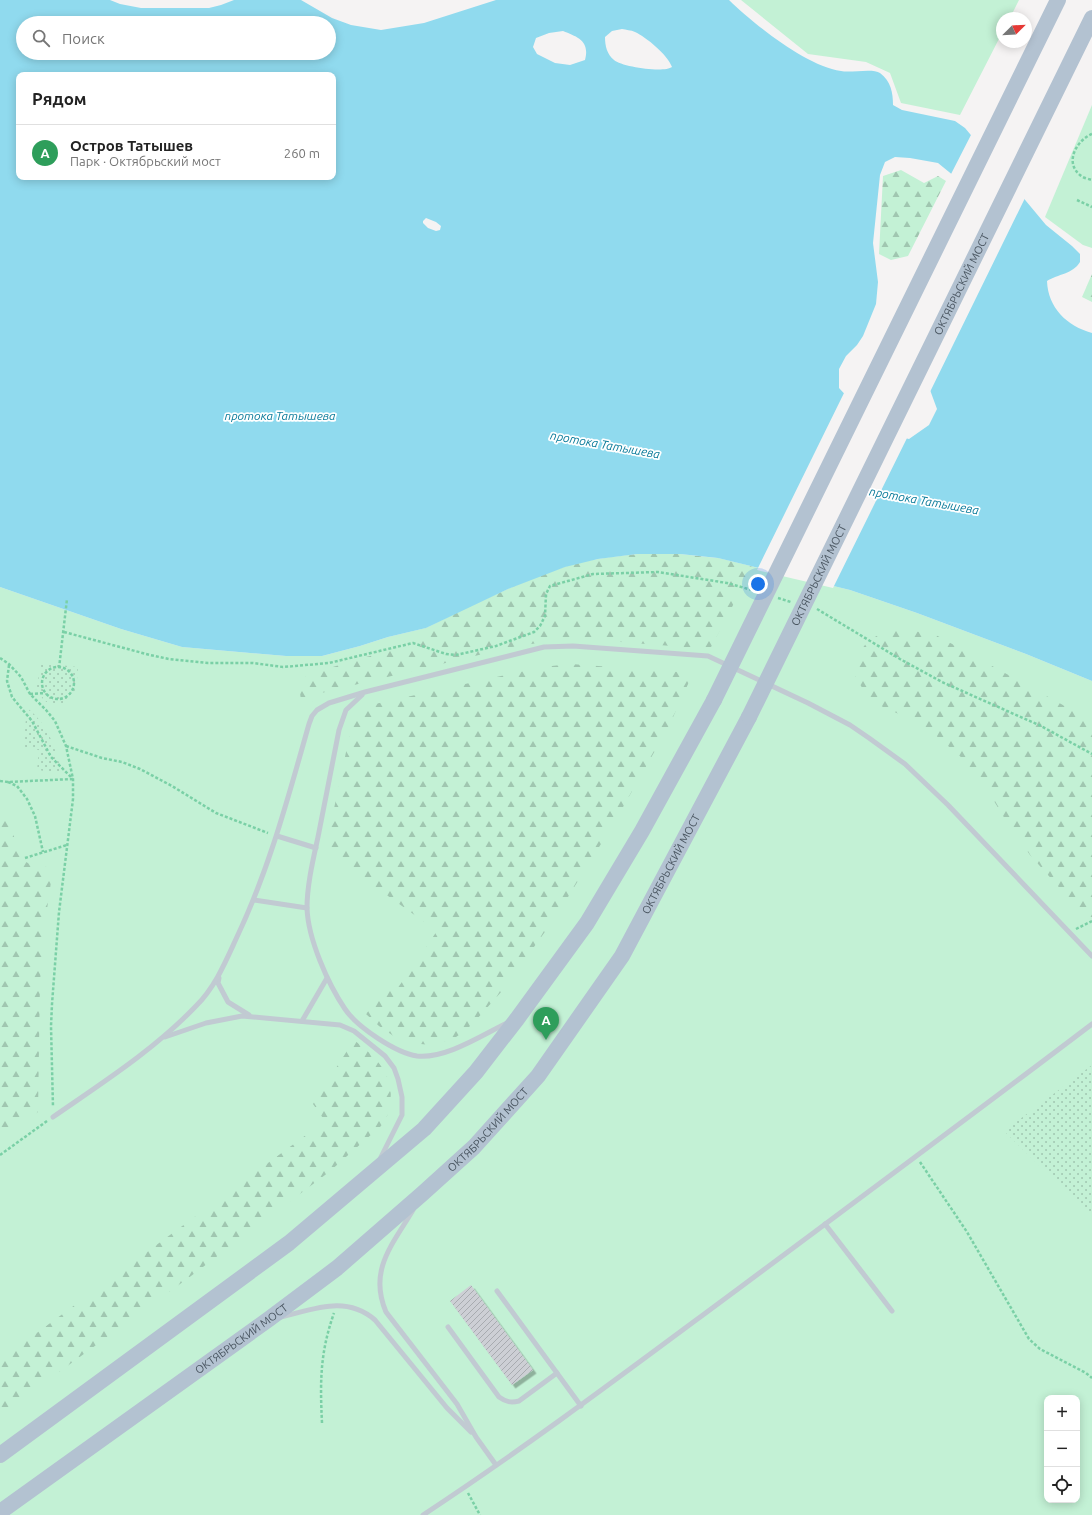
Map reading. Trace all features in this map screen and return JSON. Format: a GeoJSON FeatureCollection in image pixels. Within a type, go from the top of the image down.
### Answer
{"type":"FeatureCollection","features":[{"type":"Feature","properties":{"kind":"main road"},"geometry":{"type":"LineString","coordinates":[[0,1455],[289,1243],[424,1129],[476,1072],[517,1019],[587,923],[645,824],[714,700],[1058,0]]}},
{"type":"Feature","properties":{"kind":"main road","name":"ОКТЯБРЬСКИЙ МОСТ"},"geometry":{"type":"LineString","coordinates":[[0,1512],[269,1319],[337,1268],[474,1147],[538,1076],[622,956],[749,717],[1092,18]]}},
{"type":"Feature","properties":{"kind":"lane"},"geometry":{"type":"LineString","coordinates":[[250,1015],[228,1002],[218,983],[221,973],[254,900],[277,836],[312,716],[317,710],[325,705],[365,692],[544,647],[573,646],[711,657],[808,703],[850,726],[887,750],[905,764],[948,804],[1071,932],[1092,956]]}},
{"type":"Feature","properties":{"kind":"lane"},"geometry":{"type":"LineString","coordinates":[[365,692],[351,704],[343,716],[310,880],[307,908],[315,946],[327,978],[346,1011],[360,1024],[383,1042],[398,1050],[418,1056],[444,1053],[517,1019]]}},
{"type":"Feature","properties":{"kind":"lane"},"geometry":{"type":"LineString","coordinates":[[277,836],[316,848]]}},
{"type":"Feature","properties":{"kind":"lane"},"geometry":{"type":"LineString","coordinates":[[254,900],[307,908]]}},
{"type":"Feature","properties":{"kind":"lane"},"geometry":{"type":"LineString","coordinates":[[53,1117],[163,1038],[197,1006],[221,973]]}},
{"type":"Feature","properties":{"kind":"lane"},"geometry":{"type":"LineString","coordinates":[[302,1022],[327,978]]}},
{"type":"Feature","properties":{"kind":"lane"},"geometry":{"type":"LineString","coordinates":[[163,1038],[206,1024],[238,1016],[250,1015],[302,1022],[340,1025],[354,1031],[385,1056],[394,1068],[400,1089],[402,1115],[372,1174]]}},
{"type":"Feature","properties":{"kind":"lane"},"geometry":{"type":"LineString","coordinates":[[423,1515],[465,1488],[581,1406],[917,1157],[1092,1024]]}},
{"type":"Feature","properties":{"kind":"lane"},"geometry":{"type":"LineString","coordinates":[[422,1194],[383,1262],[379,1281],[380,1296],[386,1312],[457,1404],[476,1437],[496,1465]]}},
{"type":"Feature","properties":{"kind":"lane"},"geometry":{"type":"LineString","coordinates":[[825,1224],[892,1311]]}},
{"type":"Feature","properties":{"kind":"lane"},"geometry":{"type":"LineString","coordinates":[[497,1291],[581,1406]]}},
{"type":"Feature","properties":{"kind":"lane"},"geometry":{"type":"LineString","coordinates":[[269,1319],[342,1305],[351,1306],[363,1311],[375,1320],[447,1408],[476,1437]]}},
{"type":"Feature","properties":{"kind":"lane"},"geometry":{"type":"LineString","coordinates":[[448,1327],[499,1397],[506,1402],[512,1403],[519,1401],[557,1373]]}},
{"type":"Feature","properties":{"kind":"path"},"geometry":{"type":"LineString","coordinates":[[1092,134],[1087,136],[1077,146],[1073,154],[1073,166],[1080,175],[1092,180]]}},
{"type":"Feature","properties":{"kind":"path"},"geometry":{"type":"LineString","coordinates":[[1077,200],[1092,207]]}},
{"type":"Feature","properties":{"kind":"path"},"geometry":{"type":"LineString","coordinates":[[60,668],[67,599]]}},
{"type":"Feature","properties":{"kind":"path"},"geometry":{"type":"LineString","coordinates":[[0,658],[9,664],[21,677],[30,694],[55,721],[66,746],[73,778],[73,800],[59,912],[52,1004],[53,1117],[0,1155]]}},
{"type":"Feature","properties":{"kind":"path"},"geometry":{"type":"LineString","coordinates":[[9,664],[8,681],[12,697],[32,722],[51,757],[73,778]]}},
{"type":"Feature","properties":{"kind":"path"},"geometry":{"type":"LineString","coordinates":[[53,668],[60,668],[70,674],[73,679],[73,685],[67,696],[56,699],[45,693],[42,688],[42,681],[48,671],[53,668]]}},
{"type":"Feature","properties":{"kind":"path"},"geometry":{"type":"LineString","coordinates":[[30,694],[45,693]]}},
{"type":"Feature","properties":{"kind":"path"},"geometry":{"type":"LineString","coordinates":[[66,746],[102,758],[122,762],[140,768],[216,813],[277,836]]}},
{"type":"Feature","properties":{"kind":"path"},"geometry":{"type":"LineString","coordinates":[[0,781],[8,782],[73,778]]}},
{"type":"Feature","properties":{"kind":"path"},"geometry":{"type":"LineString","coordinates":[[8,782],[17,786],[27,799],[35,816],[43,852]]}},
{"type":"Feature","properties":{"kind":"path"},"geometry":{"type":"LineString","coordinates":[[25,858],[67,845]]}},
{"type":"Feature","properties":{"kind":"path"},"geometry":{"type":"LineString","coordinates":[[1071,932],[1092,921]]}},
{"type":"Feature","properties":{"kind":"path"},"geometry":{"type":"LineString","coordinates":[[917,1157],[968,1232],[1029,1340],[1040,1349],[1086,1373],[1092,1378]]}},
{"type":"Feature","properties":{"kind":"path"},"geometry":{"type":"LineString","coordinates":[[322,1423],[320,1388],[322,1359],[327,1333],[335,1311]]}},
{"type":"Feature","properties":{"kind":"path"},"geometry":{"type":"LineString","coordinates":[[465,1488],[480,1515]]}},
{"type":"Feature","properties":{"kind":"green space"},"geometry":{"type":"Polygon","coordinates":[[[741,0],[1019,0],[1013,12],[996,12],[996,45],[960,115],[901,103],[890,73],[866,62],[808,54],[741,0]]]}},
{"type":"Feature","properties":{"kind":"green space"},"geometry":{"type":"Polygon","coordinates":[[[1092,105],[1092,248],[1083,245],[1045,217],[1092,105]]]}},
{"type":"Feature","properties":{"kind":"green space"},"geometry":{"type":"Polygon","coordinates":[[[901,170],[924,183],[938,176],[946,181],[908,256],[891,260],[879,254],[883,176],[901,170]]]}},
{"type":"Feature","properties":{"kind":"green space"},"geometry":{"type":"Polygon","coordinates":[[[1092,274],[1092,302],[1082,297],[1092,274]]]}},
{"type":"Feature","properties":{"kind":"green space"},"geometry":{"type":"Polygon","coordinates":[[[637,554],[680,554],[717,558],[753,567],[710,649],[570,638],[512,647],[329,691],[318,694],[310,704],[302,708],[300,686],[307,675],[362,658],[402,648],[419,638],[426,628],[494,595],[546,573],[582,562],[637,554]]]}},
{"type":"Feature","properties":{"kind":"green space"},"geometry":{"type":"Polygon","coordinates":[[[718,558],[850,590],[917,613],[1026,654],[1092,681],[1092,1515],[0,1515],[0,587],[121,629],[182,647],[286,656],[322,656],[388,637],[718,558]]]}},
{"type":"Feature","properties":{"kind":"green space"},"geometry":{"type":"Polygon","coordinates":[[[890,629],[934,634],[1092,721],[1092,924],[1030,855],[1008,824],[983,783],[962,758],[933,733],[901,715],[881,706],[867,695],[855,677],[861,652],[867,643],[873,638],[890,629]]]}},
{"type":"Feature","properties":{"kind":"green space"},"geometry":{"type":"Polygon","coordinates":[[[40,663],[78,667],[75,691],[69,701],[64,704],[56,705],[48,703],[43,699],[35,682],[38,682],[40,663]]]}},
{"type":"Feature","properties":{"kind":"green space"},"geometry":{"type":"Polygon","coordinates":[[[571,664],[693,673],[669,726],[614,823],[555,918],[502,991],[465,1031],[453,1039],[431,1045],[411,1043],[395,1037],[379,1026],[366,1014],[385,989],[395,992],[437,931],[325,851],[349,738],[353,726],[361,714],[375,704],[542,667],[571,664]]]}},
{"type":"Feature","properties":{"kind":"green space"},"geometry":{"type":"Polygon","coordinates":[[[27,708],[35,715],[46,729],[54,746],[62,773],[37,770],[39,750],[23,748],[27,708]]]}},
{"type":"Feature","properties":{"kind":"green space"},"geometry":{"type":"Polygon","coordinates":[[[0,812],[8,824],[24,860],[31,864],[43,865],[52,875],[46,916],[40,981],[38,1112],[0,1139],[0,812]]]}},
{"type":"Feature","properties":{"kind":"green space"},"geometry":{"type":"Polygon","coordinates":[[[354,1040],[382,1067],[389,1084],[391,1093],[389,1109],[381,1126],[329,1172],[191,1276],[0,1415],[0,1360],[325,1121],[313,1104],[354,1040]]]}},
{"type":"Feature","properties":{"kind":"green space"},"geometry":{"type":"Polygon","coordinates":[[[1092,1065],[1092,1217],[1004,1131],[1092,1065]]]}},
{"type":"Feature","properties":{"kind":"water","name":"протока Татышева"},"geometry":{"type":"Polygon","coordinates":[[[0,0],[110,0],[120,4],[141,8],[209,8],[234,0],[301,0],[329,16],[16,16],[16,60],[336,60],[336,19],[351,25],[381,30],[424,23],[496,0],[729,0],[767,32],[797,53],[812,61],[827,68],[841,71],[872,71],[880,73],[889,83],[893,96],[893,105],[902,110],[955,121],[965,128],[1046,225],[1080,254],[1080,262],[1077,266],[1047,281],[1051,300],[1060,314],[1075,326],[1092,333],[1092,681],[1026,654],[917,613],[850,590],[718,558],[680,554],[637,554],[598,559],[565,567],[508,589],[426,628],[322,656],[286,656],[182,647],[121,629],[0,587],[0,0]],[[622,29],[612,31],[605,37],[606,47],[612,58],[618,63],[652,69],[668,69],[672,67],[666,57],[656,47],[635,32],[622,29]],[[563,31],[549,33],[536,38],[533,47],[537,54],[555,63],[570,65],[585,60],[586,48],[582,41],[578,38],[563,31]],[[895,157],[885,162],[880,175],[873,243],[878,282],[876,304],[863,336],[857,345],[846,356],[839,369],[839,388],[880,432],[909,439],[929,425],[937,409],[926,379],[990,230],[976,194],[938,163],[895,157]],[[426,218],[423,221],[428,228],[436,231],[440,230],[441,226],[436,222],[426,218]]]}},
{"type":"Feature","properties":{"kind":"pier"},"geometry":{"type":"Polygon","coordinates":[[[972,133],[1025,198],[929,394],[924,379],[988,230],[975,196],[950,176],[972,133]]]}},
{"type":"Feature","properties":{"kind":"pier"},"geometry":{"type":"Polygon","coordinates":[[[845,391],[881,430],[908,436],[833,588],[757,570],[845,391]]]}},
{"type":"Feature","properties":{"kind":"building"},"geometry":{"type":"Polygon","coordinates":[[[471,1285],[533,1370],[512,1385],[450,1301],[471,1285]]]}},
{"type":"Feature","properties":{"kind":"place","name":"Остров Татышев"},"geometry":{"type":"Point","coordinates":[546,1040]}}]}
